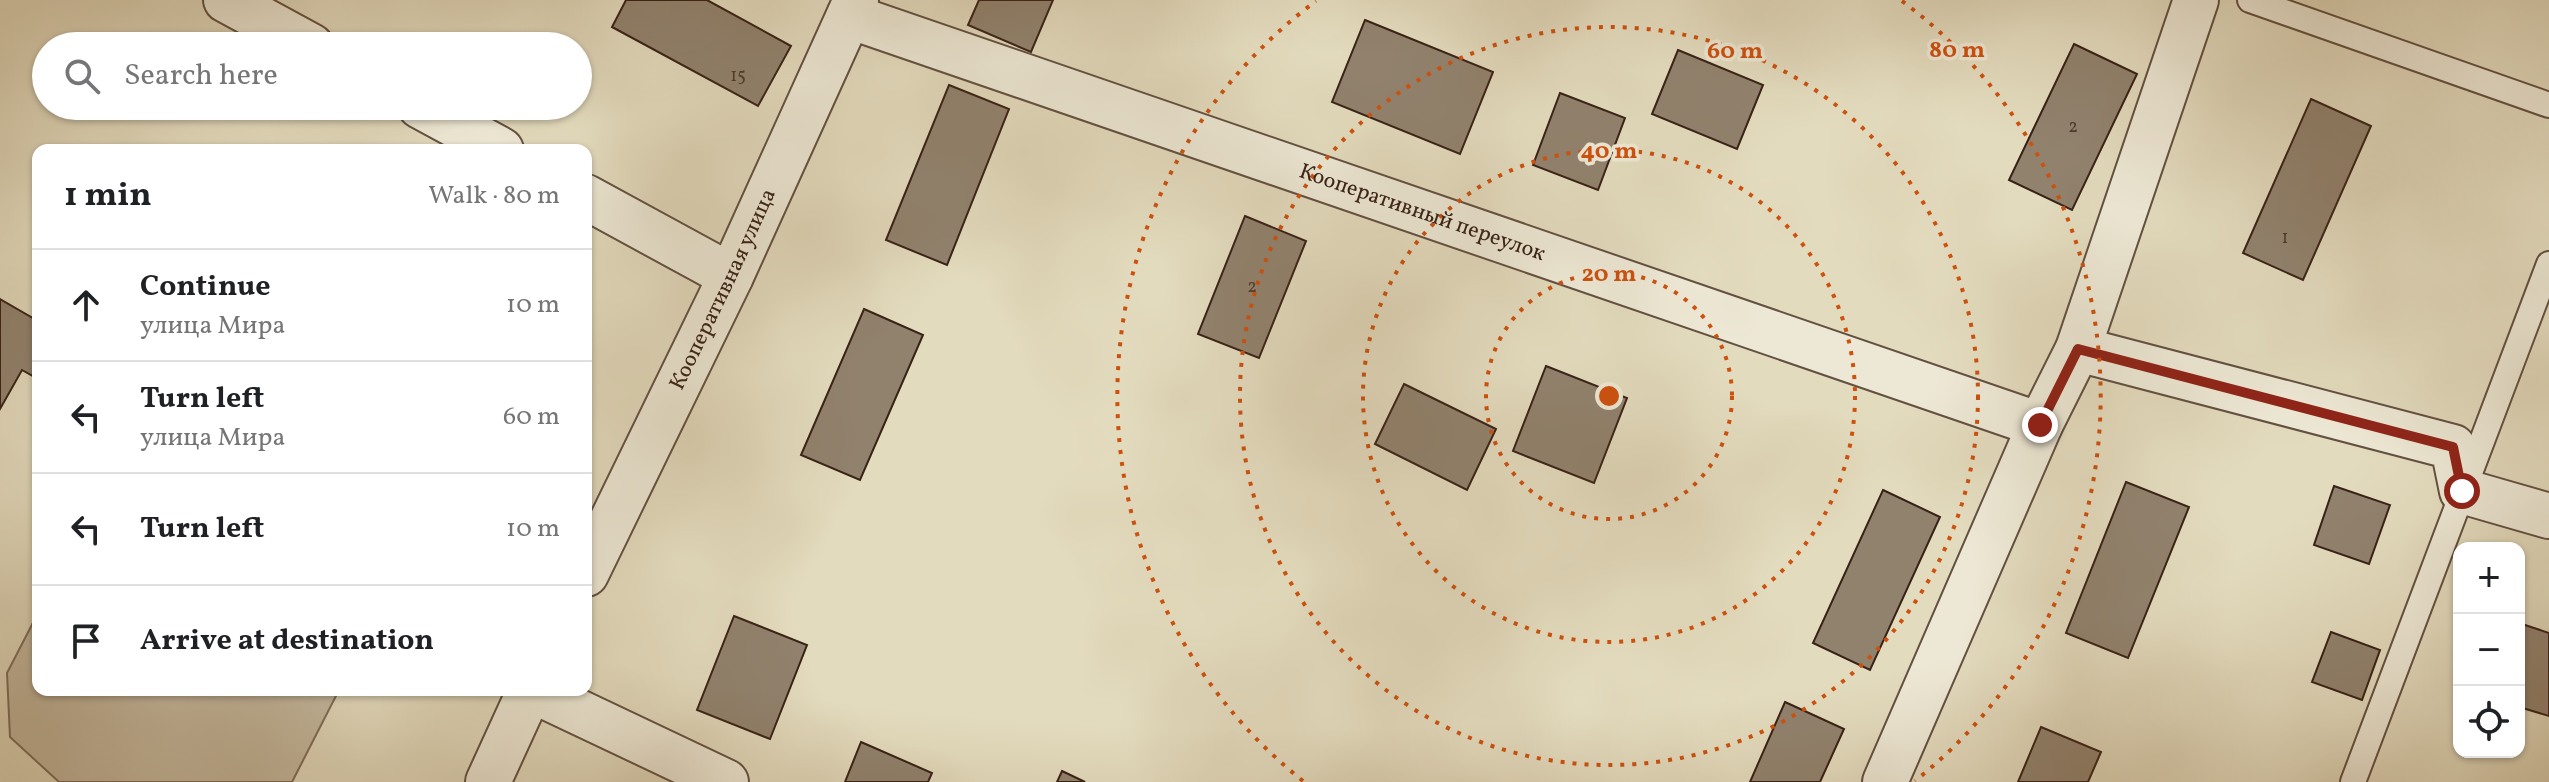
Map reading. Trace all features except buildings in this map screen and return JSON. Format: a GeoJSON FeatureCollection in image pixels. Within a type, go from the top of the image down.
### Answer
{"type":"FeatureCollection","features":[{"type":"Feature","properties":{"kind":"street"},"geometry":{"type":"LineString","coordinates":[[226,0],[285,32]]}},
{"type":"Feature","properties":{"kind":"street"},"geometry":{"type":"LineString","coordinates":[[1885,782],[2040,425],[2078,349],[2196,0]]}},
{"type":"Feature","properties":{"kind":"street","name":"Кооперативная улица"},"geometry":{"type":"LineString","coordinates":[[592,562],[731,276],[852,8]]}},
{"type":"Feature","properties":{"kind":"street","name":"Кооперативный переулок"},"geometry":{"type":"LineString","coordinates":[[852,8],[2040,425]]}},
{"type":"Feature","properties":{"kind":"street"},"geometry":{"type":"LineString","coordinates":[[446,120],[490,144]]}},
{"type":"Feature","properties":{"kind":"street"},"geometry":{"type":"LineString","coordinates":[[592,200],[731,276]]}},
{"type":"Feature","properties":{"kind":"street"},"geometry":{"type":"LineString","coordinates":[[2078,349],[2453,447],[2462,491],[2549,516]]}},
{"type":"Feature","properties":{"kind":"street"},"geometry":{"type":"LineString","coordinates":[[488,782],[528,696]]}},
{"type":"Feature","properties":{"kind":"street"},"geometry":{"type":"LineString","coordinates":[[544,696],[726,782]]}},
{"type":"Feature","properties":{"kind":"lane"},"geometry":{"type":"LineString","coordinates":[[2250,0],[2549,105]]}},
{"type":"Feature","properties":{"kind":"lane"},"geometry":{"type":"LineString","coordinates":[[2353,782],[2549,264]]}},
{"type":"Feature","properties":{"kind":"shaded area"},"geometry":{"type":"Polygon","coordinates":[[[32,625],[32,696],[336,696],[292,782],[59,782],[10,737],[7,673],[32,625]]]}},
{"type":"Feature","properties":{"kind":"route"},"geometry":{"type":"LineString","coordinates":[[2040,425],[2078,349],[2453,447],[2462,491]]}}]}
